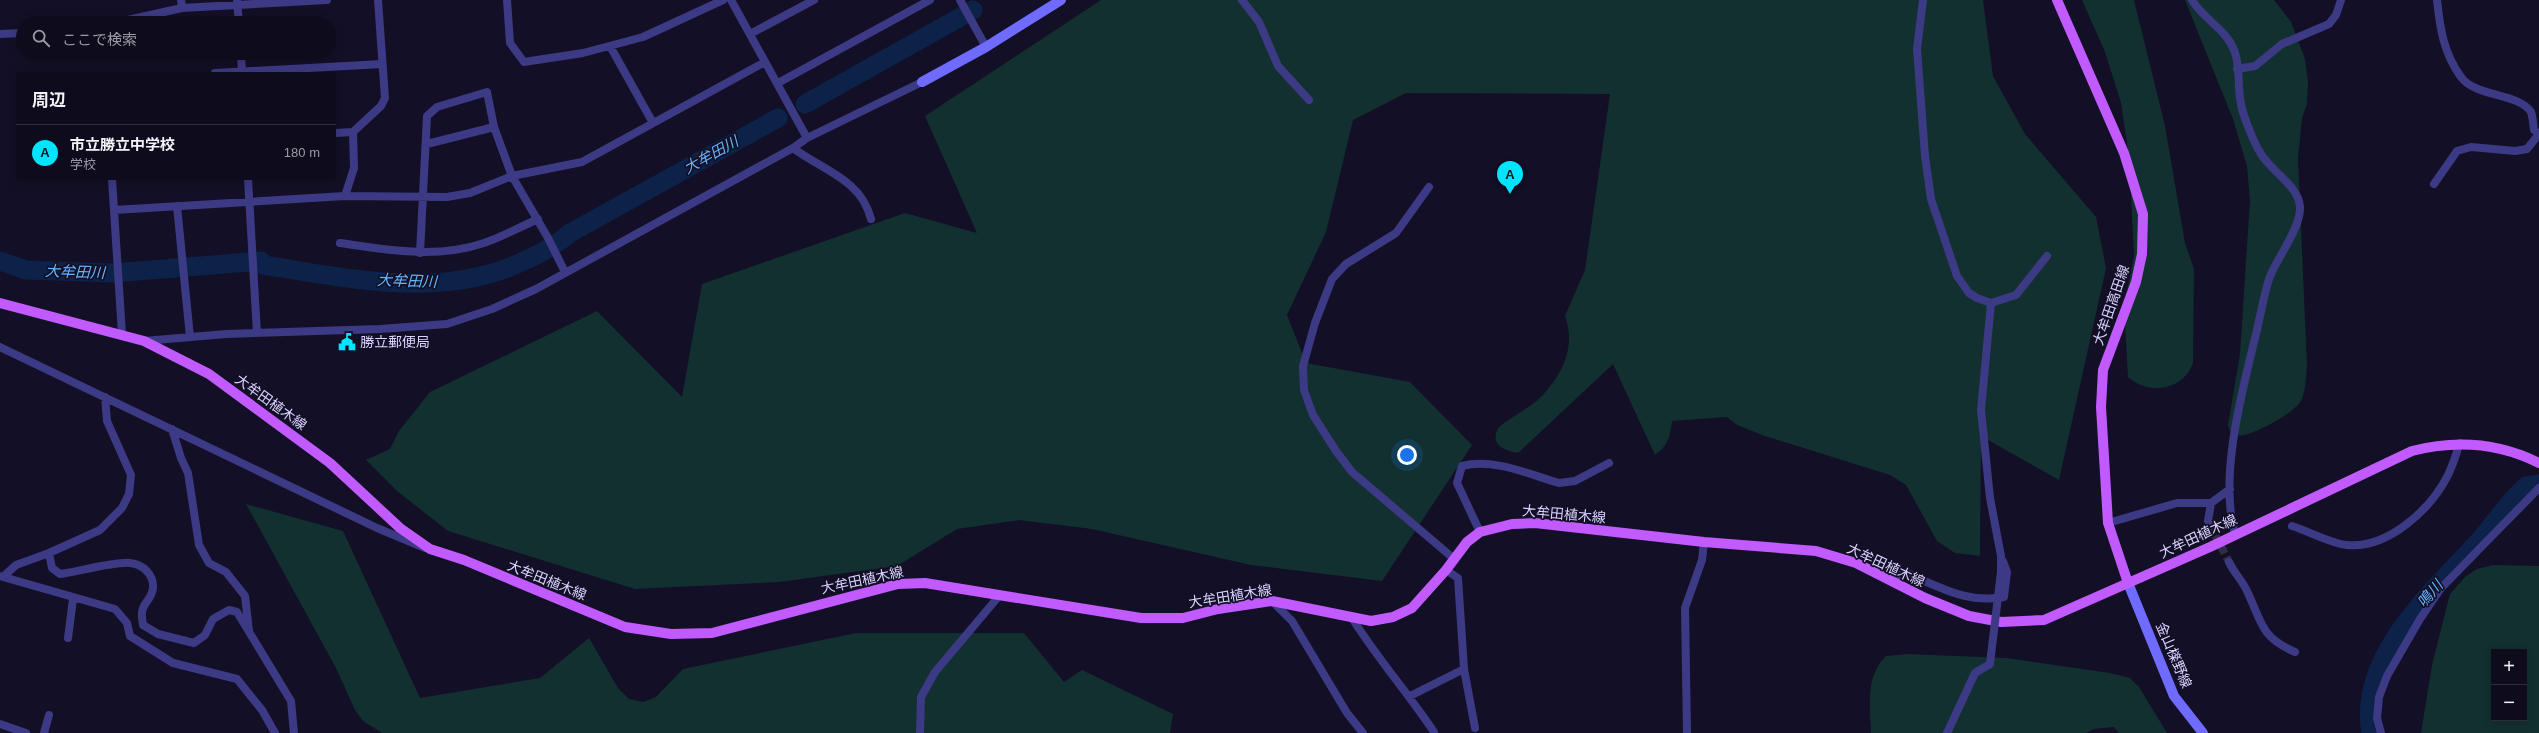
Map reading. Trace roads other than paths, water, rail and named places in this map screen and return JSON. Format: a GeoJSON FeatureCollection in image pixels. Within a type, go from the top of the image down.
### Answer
{"type":"FeatureCollection","features":[{"type":"Feature","properties":{"kind":"main road"},"geometry":{"type":"LineString","coordinates":[[922,82],[986,47],[1061,0]]}},
{"type":"Feature","properties":{"kind":"main road","name":"大牟田高田線"},"geometry":{"type":"LineString","coordinates":[[2057,0],[2124,153],[2143,214],[2142,254],[2136,282],[2103,370],[2101,408],[2108,523],[2128,583]]}},
{"type":"Feature","properties":{"kind":"main road","name":"大牟田植木線"},"geometry":{"type":"LineString","coordinates":[[0,303],[144,341],[210,374],[330,463],[400,528],[430,549],[464,560],[625,627],[671,634],[712,633],[795,609],[898,584],[925,583],[1141,618],[1183,618],[1218,609],[1272,601],[1371,621],[1393,618],[1412,608],[1446,570],[1453,558],[1467,542],[1480,532],[1512,524],[1534,524],[1704,542],[1816,551],[1856,563],[1968,616],[2001,622],[2044,620],[2235,535],[2390,460],[2432,446],[2460,443],[2484,445],[2539,464]]}},
{"type":"Feature","properties":{"kind":"main road","name":"金山檪野線"},"geometry":{"type":"LineString","coordinates":[[2128,583],[2174,696],[2203,733]]}},
{"type":"Feature","properties":{"kind":"street"},"geometry":{"type":"LineString","coordinates":[[139,16],[182,4],[326,0]]}},
{"type":"Feature","properties":{"kind":"street"},"geometry":{"type":"LineString","coordinates":[[336,133],[353,132],[381,106],[385,98],[378,0]]}},
{"type":"Feature","properties":{"kind":"street"},"geometry":{"type":"LineString","coordinates":[[507,0],[510,43],[524,62],[610,46],[644,37],[723,0]]}},
{"type":"Feature","properties":{"kind":"street"},"geometry":{"type":"LineString","coordinates":[[731,0],[807,138]]}},
{"type":"Feature","properties":{"kind":"street"},"geometry":{"type":"LineString","coordinates":[[750,34],[814,0]]}},
{"type":"Feature","properties":{"kind":"street"},"geometry":{"type":"LineString","coordinates":[[778,83],[930,0]]}},
{"type":"Feature","properties":{"kind":"street"},"geometry":{"type":"LineString","coordinates":[[960,0],[986,47]]}},
{"type":"Feature","properties":{"kind":"street"},"geometry":{"type":"LineString","coordinates":[[1242,0],[1259,22],[1278,66],[1309,100]]}},
{"type":"Feature","properties":{"kind":"street"},"geometry":{"type":"LineString","coordinates":[[1923,0],[1917,49],[1924,156],[1931,199],[1957,276],[1969,292],[1977,298],[1991,303],[2016,296],[2047,256]]}},
{"type":"Feature","properties":{"kind":"street"},"geometry":{"type":"LineString","coordinates":[[2192,0],[2196,8],[2230,39],[2235,51],[2241,104],[2261,154],[2296,195],[2300,208],[2296,224],[2269,279],[2242,396],[2236,428],[2229,508],[2235,535]]}},
{"type":"Feature","properties":{"kind":"street"},"geometry":{"type":"LineString","coordinates":[[2238,69],[2255,66],[2282,44],[2329,24],[2336,15],[2341,0]]}},
{"type":"Feature","properties":{"kind":"street"},"geometry":{"type":"LineString","coordinates":[[2434,184],[2457,152],[2471,147],[2515,151],[2527,149],[2539,134],[2534,130],[2531,113],[2523,105],[2470,85],[2461,77],[2447,55],[2443,44],[2437,0]]}},
{"type":"Feature","properties":{"kind":"street"},"geometry":{"type":"LineString","coordinates":[[237,3],[238,16]]}},
{"type":"Feature","properties":{"kind":"street"},"geometry":{"type":"LineString","coordinates":[[0,34],[16,34]]}},
{"type":"Feature","properties":{"kind":"street"},"geometry":{"type":"LineString","coordinates":[[610,46],[653,123]]}},
{"type":"Feature","properties":{"kind":"street"},"geometry":{"type":"LineString","coordinates":[[241,60],[242,72],[382,64]]}},
{"type":"Feature","properties":{"kind":"street"},"geometry":{"type":"LineString","coordinates":[[114,210],[344,196],[447,197],[470,193],[512,176],[582,162],[765,62]]}},
{"type":"Feature","properties":{"kind":"street"},"geometry":{"type":"LineString","coordinates":[[144,341],[257,333],[380,330],[447,324],[492,309],[536,289],[793,148],[807,138],[922,82]]}},
{"type":"Feature","properties":{"kind":"street"},"geometry":{"type":"LineString","coordinates":[[420,253],[422,197],[427,144],[427,116],[437,107],[487,92],[494,127],[512,176],[538,219],[565,272]]}},
{"type":"Feature","properties":{"kind":"street"},"geometry":{"type":"LineString","coordinates":[[427,144],[494,127]]}},
{"type":"Feature","properties":{"kind":"street"},"geometry":{"type":"LineString","coordinates":[[344,196],[354,168],[353,132]]}},
{"type":"Feature","properties":{"kind":"street"},"geometry":{"type":"LineString","coordinates":[[793,148],[808,160],[847,180],[862,198],[871,219]]}},
{"type":"Feature","properties":{"kind":"street"},"geometry":{"type":"LineString","coordinates":[[112,180],[116,261],[122,334]]}},
{"type":"Feature","properties":{"kind":"street"},"geometry":{"type":"LineString","coordinates":[[248,180],[257,333]]}},
{"type":"Feature","properties":{"kind":"street"},"geometry":{"type":"LineString","coordinates":[[1429,187],[1396,233],[1385,242],[1346,264],[1332,279],[1316,323],[1303,366],[1304,390],[1313,414],[1336,452],[1352,472],[1453,558]]}},
{"type":"Feature","properties":{"kind":"street"},"geometry":{"type":"LineString","coordinates":[[177,206],[190,337]]}},
{"type":"Feature","properties":{"kind":"street"},"geometry":{"type":"LineString","coordinates":[[340,243],[420,253],[484,243],[538,219]]}},
{"type":"Feature","properties":{"kind":"street"},"geometry":{"type":"LineString","coordinates":[[1894,582],[1904,572],[1959,595],[1986,600],[2004,597],[2007,572],[2001,556],[1990,498],[1980,410],[1991,303]]}},
{"type":"Feature","properties":{"kind":"street"},"geometry":{"type":"LineString","coordinates":[[0,347],[376,528],[422,548],[464,560]]}},
{"type":"Feature","properties":{"kind":"street"},"geometry":{"type":"LineString","coordinates":[[105,397],[107,421],[131,475],[129,494],[122,508],[100,530],[49,553],[16,564],[2,577],[73,599],[115,609],[127,624],[130,636],[173,663],[237,680],[262,710],[275,733]]}},
{"type":"Feature","properties":{"kind":"street"},"geometry":{"type":"LineString","coordinates":[[172,429],[181,458],[188,473],[199,545],[209,563],[226,572],[245,596],[249,632]]}},
{"type":"Feature","properties":{"kind":"street"},"geometry":{"type":"LineString","coordinates":[[2292,526],[2346,545],[2366,544],[2388,536],[2402,527],[2430,502],[2447,476],[2460,443]]}},
{"type":"Feature","properties":{"kind":"street"},"geometry":{"type":"LineString","coordinates":[[1480,532],[1457,483],[1462,466],[1476,462],[1498,465],[1558,483],[1567,483],[1609,463]]}},
{"type":"Feature","properties":{"kind":"street"},"geometry":{"type":"LineString","coordinates":[[2381,733],[2378,718],[2379,696],[2387,676],[2420,619],[2442,588],[2539,488]]}},
{"type":"Feature","properties":{"kind":"street"},"geometry":{"type":"LineString","coordinates":[[2108,523],[2177,503],[2211,503],[2230,490]]}},
{"type":"Feature","properties":{"kind":"street"},"geometry":{"type":"LineString","coordinates":[[2210,525],[2208,521],[2211,503]]}},
{"type":"Feature","properties":{"kind":"street"},"geometry":{"type":"LineString","coordinates":[[1687,733],[1685,608],[1702,560],[1704,542]]}},
{"type":"Feature","properties":{"kind":"street"},"geometry":{"type":"LineString","coordinates":[[49,553],[52,568],[60,574],[130,563],[147,570],[152,578],[153,589],[141,612],[143,625],[158,634],[194,643],[205,635],[213,619],[229,610],[237,612],[291,702],[294,733]]}},
{"type":"Feature","properties":{"kind":"street"},"geometry":{"type":"LineString","coordinates":[[1947,733],[1975,673],[1990,664],[2001,556]]}},
{"type":"Feature","properties":{"kind":"street"},"geometry":{"type":"LineString","coordinates":[[2229,562],[2247,591],[2265,632],[2282,646],[2295,652]]}},
{"type":"Feature","properties":{"kind":"street"},"geometry":{"type":"LineString","coordinates":[[1446,570],[1458,578],[1464,669],[1475,728]]}},
{"type":"Feature","properties":{"kind":"street"},"geometry":{"type":"LineString","coordinates":[[920,733],[921,697],[935,672],[999,596]]}},
{"type":"Feature","properties":{"kind":"street"},"geometry":{"type":"LineString","coordinates":[[68,638],[73,599]]}},
{"type":"Feature","properties":{"kind":"street"},"geometry":{"type":"LineString","coordinates":[[1272,601],[1292,621],[1347,713],[1363,733]]}},
{"type":"Feature","properties":{"kind":"street"},"geometry":{"type":"LineString","coordinates":[[1352,618],[1373,652],[1410,696],[1434,732]]}},
{"type":"Feature","properties":{"kind":"street"},"geometry":{"type":"LineString","coordinates":[[1410,696],[1464,669]]}},
{"type":"Feature","properties":{"kind":"street"},"geometry":{"type":"LineString","coordinates":[[44,733],[48,715]]}},
{"type":"Feature","properties":{"kind":"street"},"geometry":{"type":"LineString","coordinates":[[0,724],[26,733]]}},
{"type":"Feature","properties":{"kind":"waterway","name":"大牟田川"},"geometry":{"type":"LineString","coordinates":[[805,104],[973,10]]}},
{"type":"Feature","properties":{"kind":"waterway","name":"大牟田川"},"geometry":{"type":"LineString","coordinates":[[0,261],[26,270],[113,273],[261,261],[263,265],[363,280],[396,283],[429,283],[462,280],[494,273],[538,255],[570,233],[778,118]]}},
{"type":"Feature","properties":{"kind":"waterway","name":"鳴川"},"geometry":{"type":"LineString","coordinates":[[2371,733],[2370,705],[2376,678],[2387,652],[2402,627],[2526,486],[2539,484]]}},
{"type":"Feature","properties":{"kind":"tunnel"},"geometry":{"type":"LineString","coordinates":[[2210,525],[2229,562]]}},
{"type":"Feature","properties":{"kind":"place","name":"市立勝立中学校"},"geometry":{"type":"Point","coordinates":[1510,194]}},
{"type":"Feature","properties":{"kind":"place","name":"勝立郵便局"},"geometry":{"type":"Point","coordinates":[347,342]}}]}
